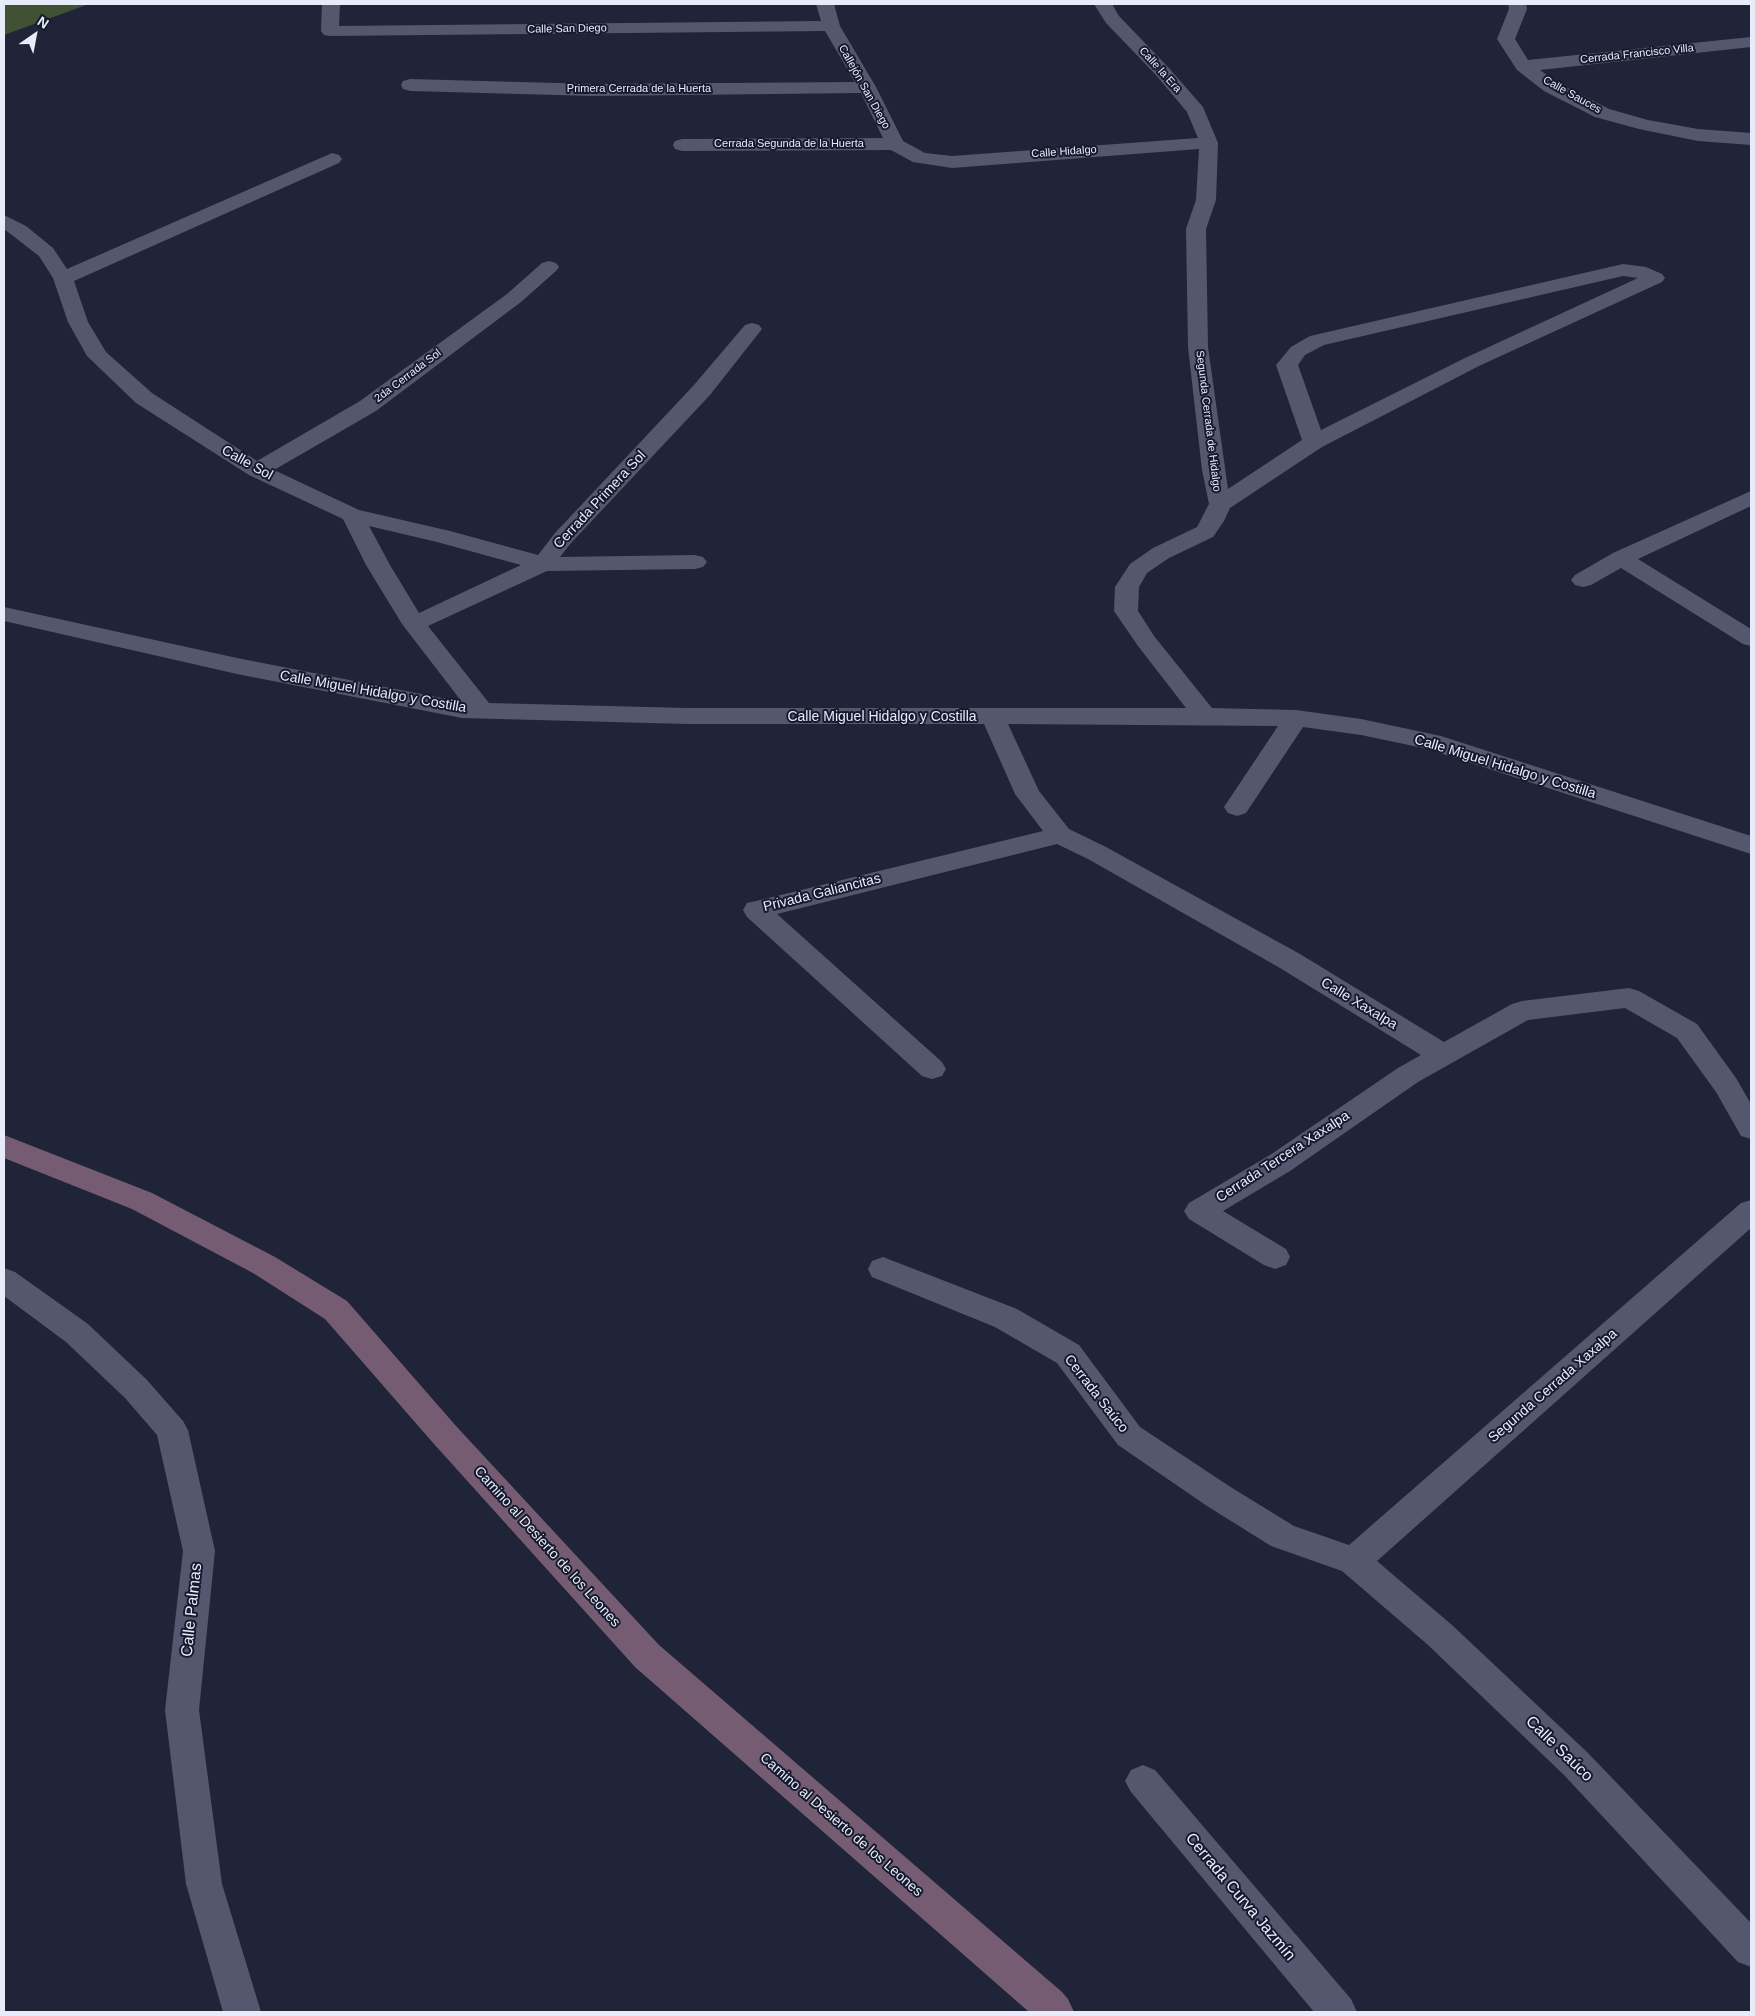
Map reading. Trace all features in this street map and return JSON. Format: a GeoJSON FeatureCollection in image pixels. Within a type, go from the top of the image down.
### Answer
{"type":"FeatureCollection","features":[{"type":"Feature","properties":{"kind":"main road","name":"Camino al Desierto de los Leones"},"geometry":{"type":"LineString","coordinates":[[4,1146],[142,1201],[264,1265],[336,1310],[445,1435],[647,1656],[1055,2012]]}},
{"type":"Feature","properties":{"kind":"street","name":"Calle San Diego"},"geometry":{"type":"LineString","coordinates":[[331,4],[330,31],[831,26]]}},
{"type":"Feature","properties":{"kind":"street","name":"Callejón San Diego"},"geometry":{"type":"LineString","coordinates":[[825,4],[831,26],[867,87],[895,144],[920,158]]}},
{"type":"Feature","properties":{"kind":"street","name":"Calle la Era"},"geometry":{"type":"LineString","coordinates":[[1103,4],[1112,19],[1162,71],[1196,111],[1208,143]]}},
{"type":"Feature","properties":{"kind":"street","name":"Calle Sauces"},"geometry":{"type":"LineString","coordinates":[[1517,4],[1518,9],[1506,39],[1523,66],[1551,86],[1602,113],[1646,125],[1698,135],[1751,139]]}},
{"type":"Feature","properties":{"kind":"street","name":"Cerrada Francisco Villa"},"geometry":{"type":"LineString","coordinates":[[1523,66],[1751,42]]}},
{"type":"Feature","properties":{"kind":"street","name":"Primera Cerrada de la Huerta"},"geometry":{"type":"LineString","coordinates":[[410,85],[593,90],[867,87]]}},
{"type":"Feature","properties":{"kind":"street","name":"Calle Hidalgo"},"geometry":{"type":"LineString","coordinates":[[920,158],[952,162],[1208,143]]}},
{"type":"Feature","properties":{"kind":"street","name":"Segunda Cerrada de Hidalgo"},"geometry":{"type":"LineString","coordinates":[[1205,716],[1146,641],[1126,611],[1127,587],[1138,569],[1161,553],[1205,532],[1214,520],[1220,504],[1213,470],[1198,347],[1196,229],[1206,200],[1208,143]]}},
{"type":"Feature","properties":{"kind":"street","name":"Cerrada Segunda de la Huerta"},"geometry":{"type":"LineString","coordinates":[[682,145],[895,144]]}},
{"type":"Feature","properties":{"kind":"street"},"geometry":{"type":"LineString","coordinates":[[63,278],[332,159]]}},
{"type":"Feature","properties":{"kind":"street","name":"Calle Sol"},"geometry":{"type":"LineString","coordinates":[[4,220],[46,252],[63,278],[78,322],[98,356],[144,398],[222,449],[257,470],[352,515],[442,536],[543,564]]}},
{"type":"Feature","properties":{"kind":"street","name":"2da Cerrada Sol"},"geometry":{"type":"LineString","coordinates":[[257,470],[368,406],[514,298],[549,267]]}},
{"type":"Feature","properties":{"kind":"street"},"geometry":{"type":"LineString","coordinates":[[1220,504],[1314,442],[1472,362],[1655,278],[1639,271],[1623,270],[1317,340],[1298,350],[1287,365],[1314,442]]}},
{"type":"Feature","properties":{"kind":"street","name":"Cerrada Primera Sol"},"geometry":{"type":"LineString","coordinates":[[414,624],[543,564],[563,538],[702,390],[752,329]]}},
{"type":"Feature","properties":{"kind":"street"},"geometry":{"type":"LineString","coordinates":[[1583,580],[1621,558],[1751,498]]}},
{"type":"Feature","properties":{"kind":"street"},"geometry":{"type":"LineString","coordinates":[[352,515],[378,566],[414,624],[482,710]]}},
{"type":"Feature","properties":{"kind":"street"},"geometry":{"type":"LineString","coordinates":[[1621,558],[1751,639]]}},
{"type":"Feature","properties":{"kind":"street"},"geometry":{"type":"LineString","coordinates":[[543,564],[695,562]]}},
{"type":"Feature","properties":{"kind":"street","name":"Calle Miguel Hidalgo y Costilla"},"geometry":{"type":"LineString","coordinates":[[4,614],[247,668],[462,710],[687,716],[1205,716],[1296,718],[1361,727],[1432,742],[1741,841]]}},
{"type":"Feature","properties":{"kind":"street","name":"Calle Xaxalpa"},"geometry":{"type":"LineString","coordinates":[[993,717],[1028,794],[1060,835],[1097,853],[1290,961],[1442,1054]]}},
{"type":"Feature","properties":{"kind":"street"},"geometry":{"type":"LineString","coordinates":[[1237,807],[1296,718]]}},
{"type":"Feature","properties":{"kind":"street"},"geometry":{"type":"LineString","coordinates":[[1741,841],[1751,822]]}},
{"type":"Feature","properties":{"kind":"street","name":"Privada Galiancitas"},"geometry":{"type":"LineString","coordinates":[[932,1069],[756,910],[1060,835]]}},
{"type":"Feature","properties":{"kind":"street"},"geometry":{"type":"LineString","coordinates":[[1442,1054],[1522,1011],[1629,998],[1687,1031],[1726,1085],[1751,1128]]}},
{"type":"Feature","properties":{"kind":"street","name":"Cerrada Tercera Xaxalpa"},"geometry":{"type":"LineString","coordinates":[[1275,1257],[1199,1211],[1280,1163],[1408,1075],[1442,1054]]}},
{"type":"Feature","properties":{"kind":"street","name":"Segunda Cerrada Xaxalpa"},"geometry":{"type":"LineString","coordinates":[[1354,1561],[1751,1211]]}},
{"type":"Feature","properties":{"kind":"street","name":"Cerrada Saúco"},"geometry":{"type":"LineString","coordinates":[[883,1269],[1006,1318],[1068,1354],[1129,1436],[1218,1496],[1283,1536],[1354,1561]]}},
{"type":"Feature","properties":{"kind":"street","name":"Calle Palmas"},"geometry":{"type":"LineString","coordinates":[[4,1280],[78,1333],[136,1389],[172,1430],[199,1550],[182,1710],[204,1884],[242,2012]]}},
{"type":"Feature","properties":{"kind":"street","name":"Calle Saúco"},"geometry":{"type":"LineString","coordinates":[[1354,1561],[1440,1635],[1576,1764],[1751,1949]]}},
{"type":"Feature","properties":{"kind":"street","name":"Cerrada Curva Jazmín"},"geometry":{"type":"LineString","coordinates":[[1143,1781],[1338,2012]]}},
{"type":"Feature","properties":{"kind":"green space"},"geometry":{"type":"Polygon","coordinates":[[[4,4],[89,4],[4,35],[4,4]]]}}]}
